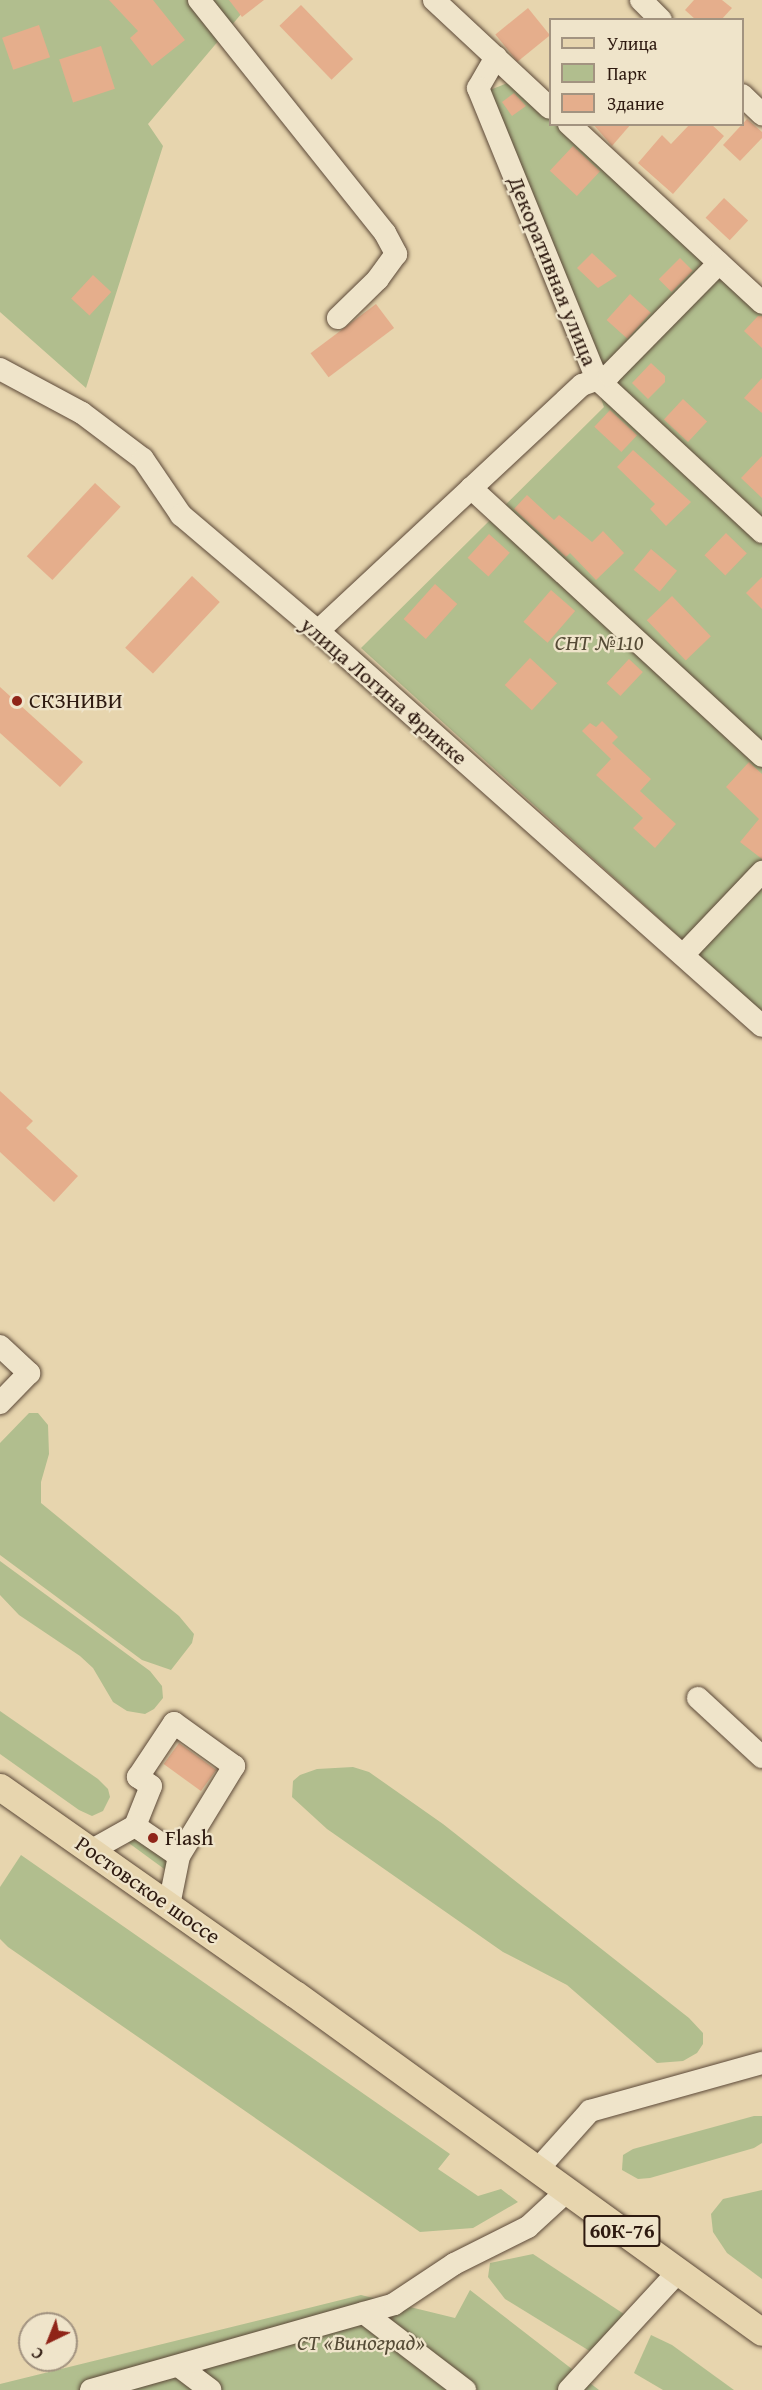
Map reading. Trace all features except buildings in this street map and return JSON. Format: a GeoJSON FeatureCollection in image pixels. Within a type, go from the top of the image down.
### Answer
{"type":"FeatureCollection","features":[{"type":"Feature","properties":{"kind":"main road","name":"Ростовское шоссе"},"geometry":{"type":"LineString","coordinates":[[0,1787],[169,1905],[290,1999]]}},
{"type":"Feature","properties":{"kind":"main road","name":"Ростовское шоссе"},"geometry":{"type":"LineString","coordinates":[[0,1805],[290,1999]]}},
{"type":"Feature","properties":{"kind":"main road"},"geometry":{"type":"LineString","coordinates":[[290,1999],[567,2191]]}},
{"type":"Feature","properties":{"kind":"main road"},"geometry":{"type":"LineString","coordinates":[[290,1999],[567,2191]]}},
{"type":"Feature","properties":{"kind":"main road","name":"60К-76"},"geometry":{"type":"LineString","coordinates":[[567,2191],[762,2332]]}},
{"type":"Feature","properties":{"kind":"street"},"geometry":{"type":"LineString","coordinates":[[199,0],[385,233],[396,254],[378,279],[338,318]]}},
{"type":"Feature","properties":{"kind":"street"},"geometry":{"type":"LineString","coordinates":[[434,0],[549,107]]}},
{"type":"Feature","properties":{"kind":"street"},"geometry":{"type":"LineString","coordinates":[[640,0],[659,18]]}},
{"type":"Feature","properties":{"kind":"street","name":"Декоративная улица"},"geometry":{"type":"LineString","coordinates":[[496,57],[478,88],[597,380],[762,532]]}},
{"type":"Feature","properties":{"kind":"street"},"geometry":{"type":"LineString","coordinates":[[744,97],[762,114]]}},
{"type":"Feature","properties":{"kind":"street"},"geometry":{"type":"LineString","coordinates":[[571,126],[762,303]]}},
{"type":"Feature","properties":{"kind":"street"},"geometry":{"type":"LineString","coordinates":[[318,631],[582,385],[609,375],[719,263]]}},
{"type":"Feature","properties":{"kind":"street","name":"улица Логина Фрикке"},"geometry":{"type":"LineString","coordinates":[[0,369],[82,413],[143,459],[181,515],[318,631],[762,1026]]}},
{"type":"Feature","properties":{"kind":"street"},"geometry":{"type":"LineString","coordinates":[[471,488],[762,756]]}},
{"type":"Feature","properties":{"kind":"street"},"geometry":{"type":"LineString","coordinates":[[683,955],[762,872]]}},
{"type":"Feature","properties":{"kind":"street"},"geometry":{"type":"LineString","coordinates":[[0,1346],[29,1373],[0,1403]]}},
{"type":"Feature","properties":{"kind":"street"},"geometry":{"type":"LineString","coordinates":[[698,1698],[762,1757]]}},
{"type":"Feature","properties":{"kind":"street"},"geometry":{"type":"LineString","coordinates":[[92,1850],[135,1826],[151,1786],[138,1777],[174,1723],[234,1766],[179,1856],[169,1905]]}},
{"type":"Feature","properties":{"kind":"street"},"geometry":{"type":"LineString","coordinates":[[135,1826],[179,1856]]}},
{"type":"Feature","properties":{"kind":"street"},"geometry":{"type":"LineString","coordinates":[[538,2169],[590,2111],[762,2063]]}},
{"type":"Feature","properties":{"kind":"street"},"geometry":{"type":"LineString","coordinates":[[91,2390],[180,2367],[394,2304],[454,2264],[528,2228],[567,2191]]}},
{"type":"Feature","properties":{"kind":"street"},"geometry":{"type":"LineString","coordinates":[[569,2390],[678,2272]]}},
{"type":"Feature","properties":{"kind":"street"},"geometry":{"type":"LineString","coordinates":[[364,2313],[465,2390]]}},
{"type":"Feature","properties":{"kind":"street"},"geometry":{"type":"LineString","coordinates":[[180,2367],[210,2390]]}},
{"type":"Feature","properties":{"kind":"green space"},"geometry":{"type":"Polygon","coordinates":[[[0,0],[253,0],[148,124],[163,146],[86,388],[0,312],[0,0]]]}},
{"type":"Feature","properties":{"kind":"green space","name":"СНТ №110"},"geometry":{"type":"Polygon","coordinates":[[[510,82],[549,118],[549,126],[557,126],[762,315],[762,1012],[361,648],[604,407],[490,90],[510,82]]]}},
{"type":"Feature","properties":{"kind":"green space"},"geometry":{"type":"Polygon","coordinates":[[[29,1413],[38,1413],[48,1425],[49,1454],[41,1482],[41,1503],[179,1616],[194,1634],[192,1643],[171,1670],[142,1660],[0,1555],[0,1443],[29,1413]]]}},
{"type":"Feature","properties":{"kind":"green space"},"geometry":{"type":"Polygon","coordinates":[[[0,1561],[150,1671],[162,1686],[163,1698],[154,1709],[145,1714],[127,1711],[113,1702],[93,1668],[80,1656],[19,1615],[0,1595],[0,1561]]]}},
{"type":"Feature","properties":{"kind":"green space"},"geometry":{"type":"Polygon","coordinates":[[[0,1711],[98,1779],[108,1789],[110,1797],[103,1811],[92,1816],[79,1810],[0,1754],[0,1711]]]}},
{"type":"Feature","properties":{"kind":"green space"},"geometry":{"type":"Polygon","coordinates":[[[353,1767],[369,1772],[443,1824],[689,2018],[703,2033],[703,2044],[697,2053],[683,2061],[657,2063],[567,1985],[503,1952],[327,1829],[292,1797],[293,1781],[300,1775],[317,1769],[353,1767]]]}},
{"type":"Feature","properties":{"kind":"green space"},"geometry":{"type":"Polygon","coordinates":[[[134,1838],[170,1863],[167,1871],[126,1841],[134,1838]]]}},
{"type":"Feature","properties":{"kind":"green space"},"geometry":{"type":"Polygon","coordinates":[[[21,1855],[450,2154],[438,2169],[478,2196],[501,2189],[518,2202],[473,2228],[420,2232],[8,1947],[0,1939],[0,1887],[21,1855]]]}},
{"type":"Feature","properties":{"kind":"green space"},"geometry":{"type":"Polygon","coordinates":[[[754,2116],[762,2116],[762,2143],[754,2148],[650,2178],[638,2179],[622,2170],[623,2155],[633,2149],[754,2116]]]}},
{"type":"Feature","properties":{"kind":"green space"},"geometry":{"type":"Polygon","coordinates":[[[762,2190],[762,2279],[727,2253],[713,2232],[711,2214],[723,2199],[762,2190]]]}},
{"type":"Feature","properties":{"kind":"green space"},"geometry":{"type":"Polygon","coordinates":[[[533,2254],[627,2316],[601,2358],[505,2299],[488,2277],[490,2263],[533,2254]]]}},
{"type":"Feature","properties":{"kind":"green space","name":"СТ «Виноград»"},"geometry":{"type":"Polygon","coordinates":[[[470,2290],[599,2390],[0,2390],[0,2384],[49,2372],[78,2372],[78,2365],[361,2295],[455,2318],[470,2290]]]}},
{"type":"Feature","properties":{"kind":"green space"},"geometry":{"type":"Polygon","coordinates":[[[651,2335],[672,2345],[734,2390],[663,2390],[634,2373],[651,2335]]]}},
{"type":"Feature","properties":{"kind":"place","name":"СКЗНИВИ"},"geometry":{"type":"Point","coordinates":[17,701]}},
{"type":"Feature","properties":{"kind":"place","name":"Flash"},"geometry":{"type":"Point","coordinates":[153,1838]}}]}
